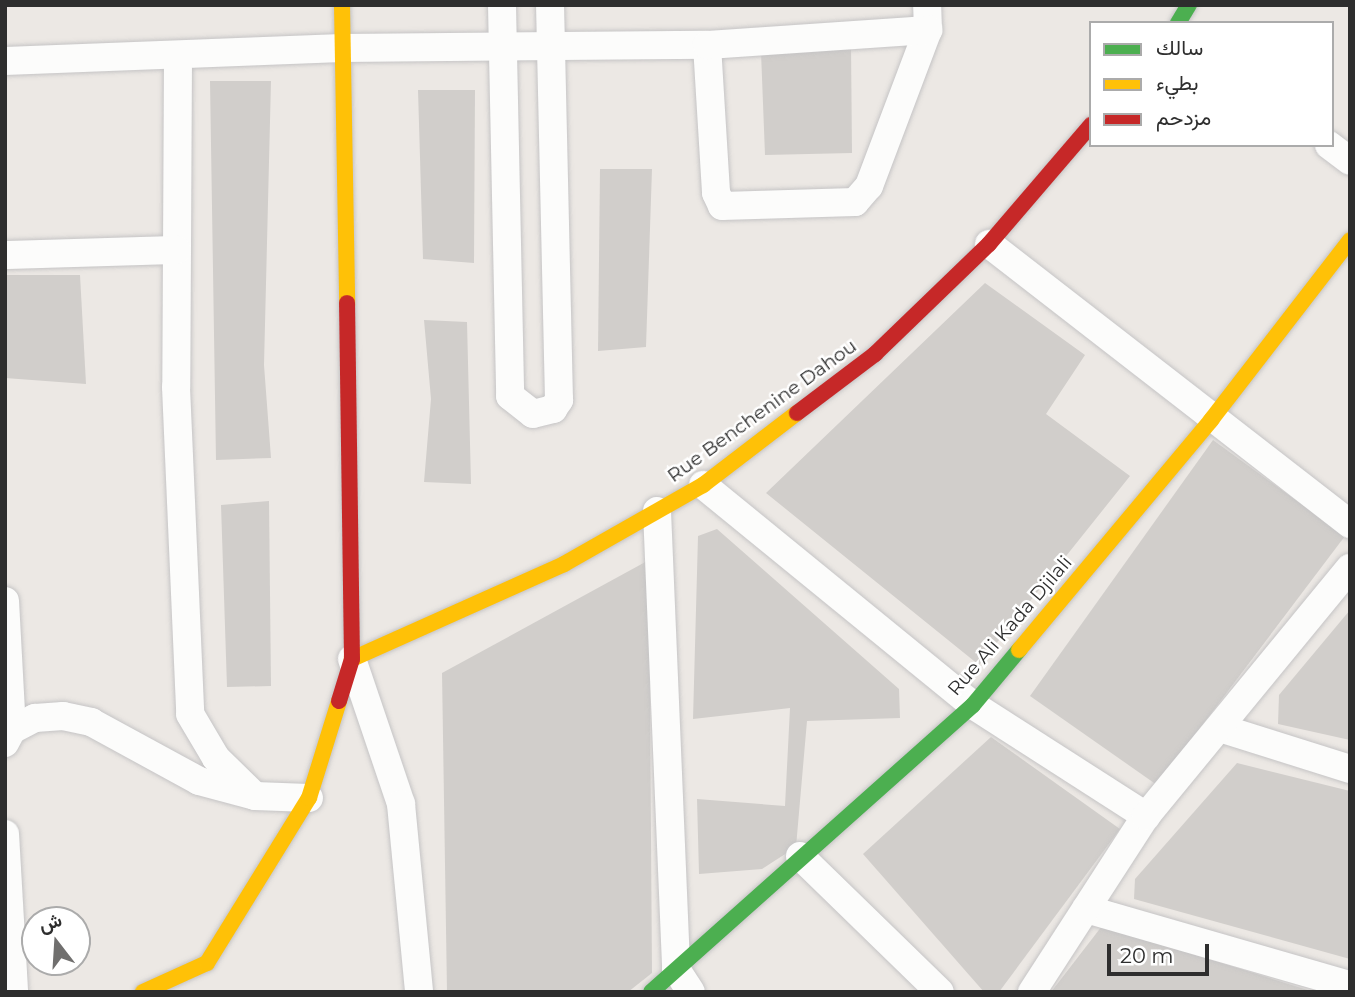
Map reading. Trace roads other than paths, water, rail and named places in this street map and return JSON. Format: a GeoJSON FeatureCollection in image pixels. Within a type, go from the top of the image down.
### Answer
{"type":"FeatureCollection","features":[{"type":"Feature","properties":{"kind":"street"},"geometry":{"type":"LineString","coordinates":[[342,5],[352,659],[401,803],[419,992]]}},
{"type":"Feature","properties":{"kind":"street"},"geometry":{"type":"LineString","coordinates":[[502,5],[510,396],[533,414],[553,409],[559,400],[550,5]]}},
{"type":"Feature","properties":{"kind":"street"},"geometry":{"type":"LineString","coordinates":[[1179,21],[1189,5]]}},
{"type":"Feature","properties":{"kind":"street"},"geometry":{"type":"LineString","coordinates":[[5,61],[178,58],[342,48],[502,45],[707,46],[928,18],[869,186],[855,202],[722,206],[716,193],[707,46]]}},
{"type":"Feature","properties":{"kind":"street"},"geometry":{"type":"LineString","coordinates":[[178,58],[177,250],[190,714],[216,758],[256,796]]}},
{"type":"Feature","properties":{"kind":"street","name":"Rue Benchenine Dahou"},"geometry":{"type":"LineString","coordinates":[[352,659],[564,564],[703,485],[875,354],[989,243],[1089,127]]}},
{"type":"Feature","properties":{"kind":"street"},"geometry":{"type":"LineString","coordinates":[[1332,147],[1350,161]]}},
{"type":"Feature","properties":{"kind":"street","name":"Rue Ali Kada Djilali"},"geometry":{"type":"LineString","coordinates":[[651,992],[683,981],[800,856],[974,705],[1211,420],[1350,240]]}},
{"type":"Feature","properties":{"kind":"street"},"geometry":{"type":"LineString","coordinates":[[989,243],[1211,420],[1350,524]]}},
{"type":"Feature","properties":{"kind":"street"},"geometry":{"type":"LineString","coordinates":[[5,255],[177,250]]}},
{"type":"Feature","properties":{"kind":"street"},"geometry":{"type":"LineString","coordinates":[[703,485],[974,705],[1146,816]]}},
{"type":"Feature","properties":{"kind":"street"},"geometry":{"type":"LineString","coordinates":[[657,511],[683,981]]}},
{"type":"Feature","properties":{"kind":"street"},"geometry":{"type":"LineString","coordinates":[[1032,992],[1146,816],[1350,568]]}},
{"type":"Feature","properties":{"kind":"street"},"geometry":{"type":"LineString","coordinates":[[5,601],[8,736]]}},
{"type":"Feature","properties":{"kind":"street"},"geometry":{"type":"LineString","coordinates":[[143,992],[207,963],[309,798],[352,659]]}},
{"type":"Feature","properties":{"kind":"street"},"geometry":{"type":"LineString","coordinates":[[8,736],[35,718],[90,722],[200,781],[256,796],[309,798]]}},
{"type":"Feature","properties":{"kind":"street"},"geometry":{"type":"LineString","coordinates":[[1220,728],[1350,769]]}},
{"type":"Feature","properties":{"kind":"street"},"geometry":{"type":"LineString","coordinates":[[5,834],[14,992]]}},
{"type":"Feature","properties":{"kind":"street"},"geometry":{"type":"LineString","coordinates":[[800,856],[940,992]]}},
{"type":"Feature","properties":{"kind":"street"},"geometry":{"type":"LineString","coordinates":[[1086,909],[1350,985]]}}]}
